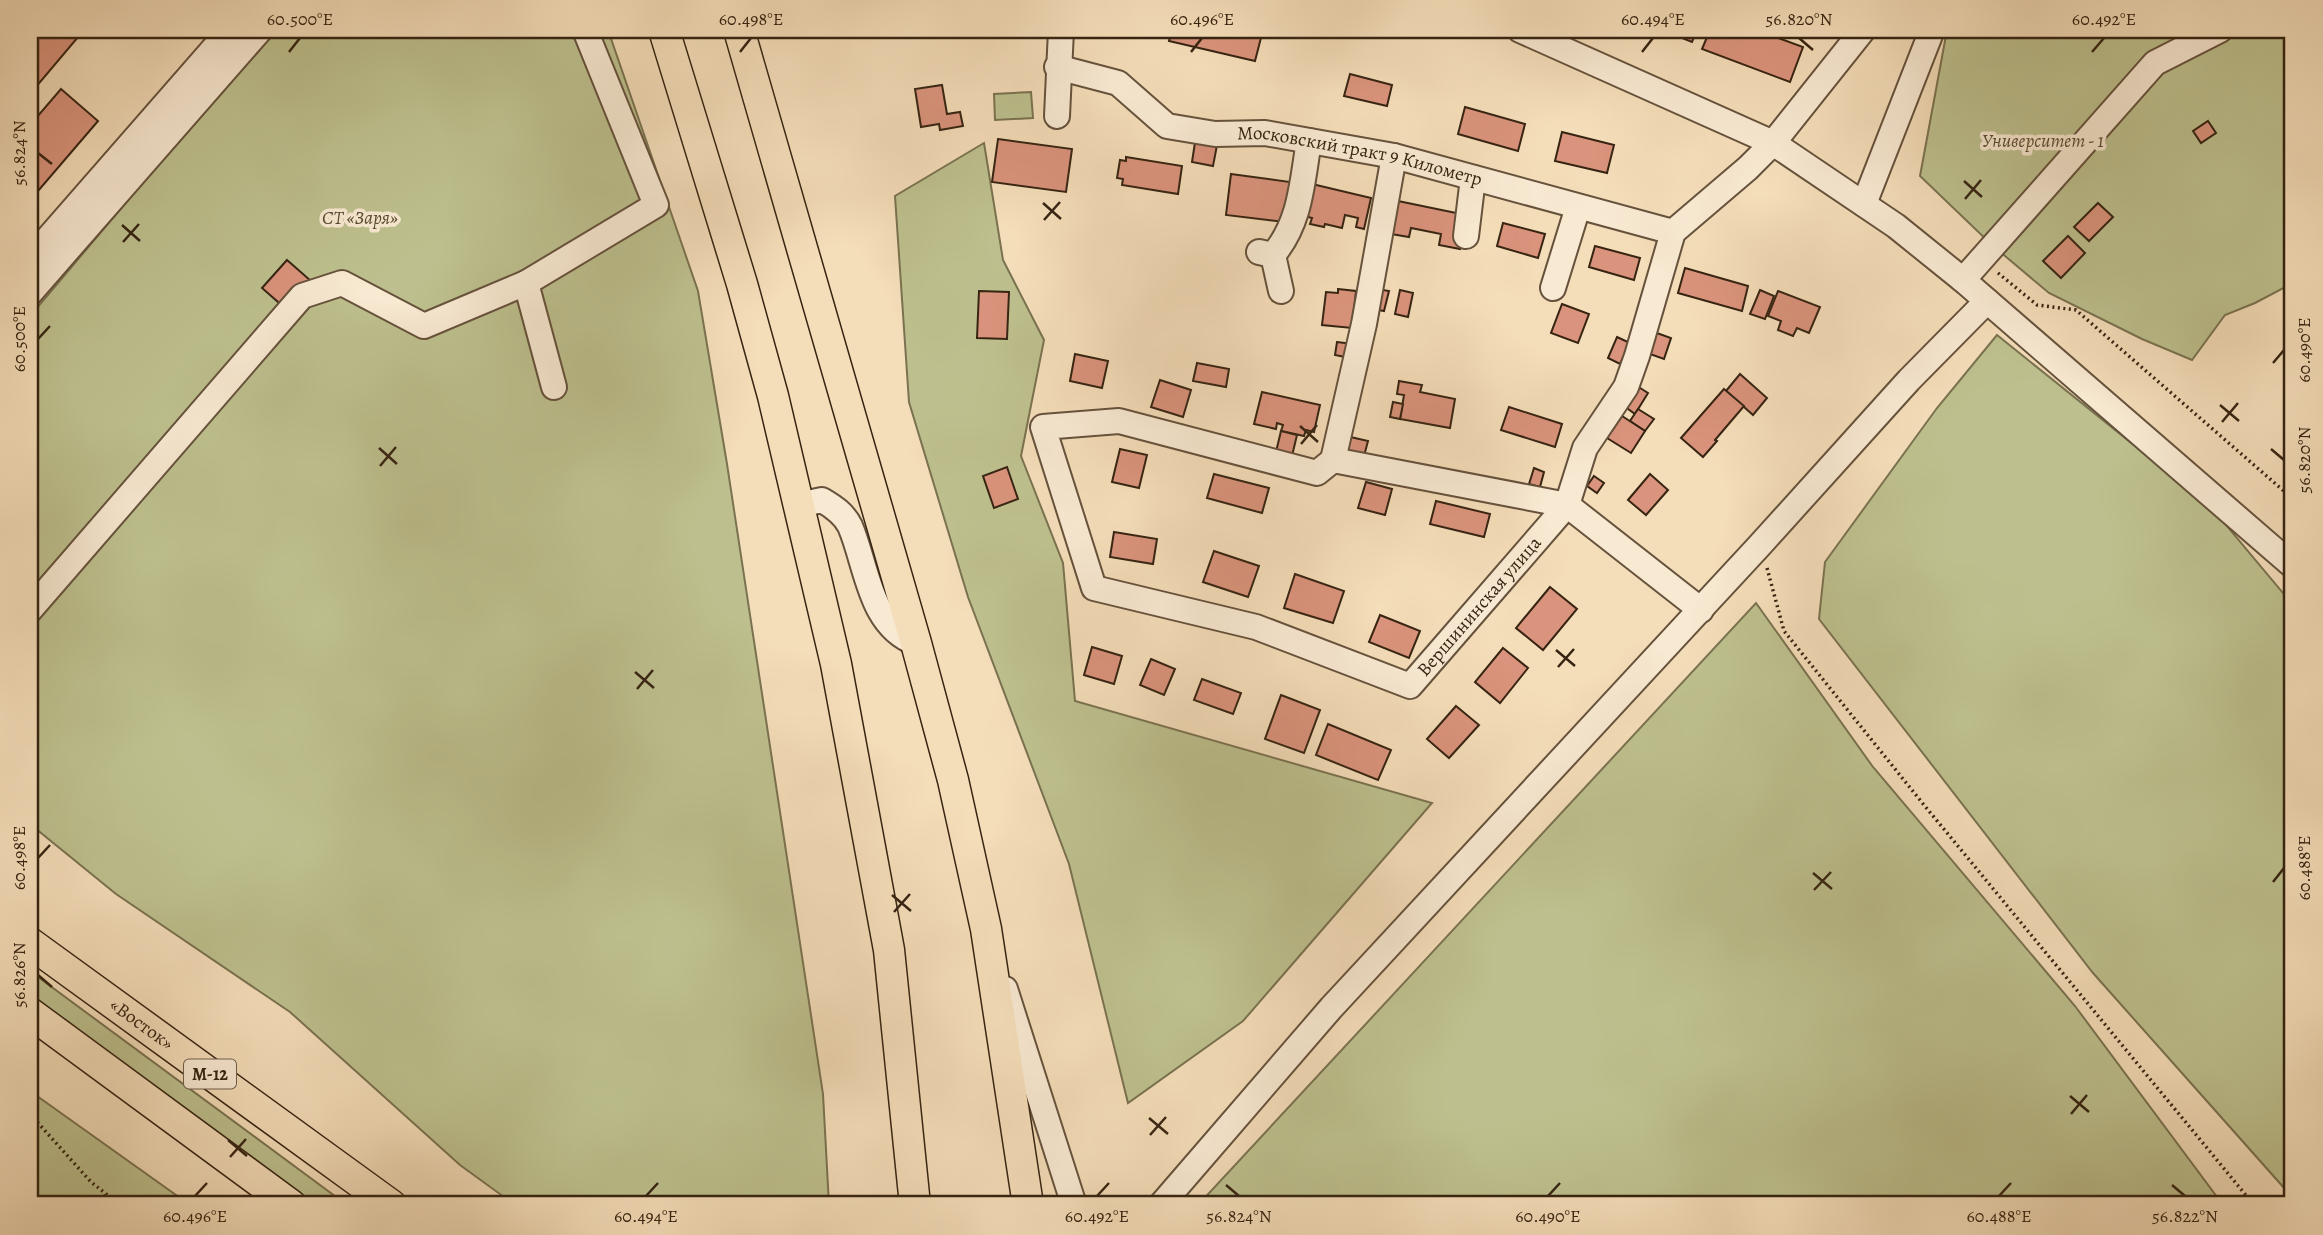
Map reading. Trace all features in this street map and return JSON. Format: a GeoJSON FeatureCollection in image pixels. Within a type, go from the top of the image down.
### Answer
{"type":"FeatureCollection","features":[{"type":"Feature","properties":{"kind":"main road"},"geometry":{"type":"LineString","coordinates":[[664,30],[743,284],[773,396],[836,664],[889,950],[915,1205]]}},
{"type":"Feature","properties":{"kind":"main road"},"geometry":{"type":"LineString","coordinates":[[739,30],[953,780],[986,929],[1028,1205]]}},
{"type":"Feature","properties":{"kind":"main road","name":"«Восток»"},"geometry":{"type":"LineString","coordinates":[[30,943],[391,1205]]}},
{"type":"Feature","properties":{"kind":"main road"},"geometry":{"type":"LineString","coordinates":[[30,1013],[291,1205]]}},
{"type":"Feature","properties":{"kind":"street"},"geometry":{"type":"LineString","coordinates":[[30,259],[230,30]]}},
{"type":"Feature","properties":{"kind":"street"},"geometry":{"type":"LineString","coordinates":[[30,293],[260,30]]}},
{"type":"Feature","properties":{"kind":"street"},"geometry":{"type":"LineString","coordinates":[[30,610],[302,296],[342,284],[424,326],[526,283],[656,205],[585,30]]}},
{"type":"Feature","properties":{"kind":"street"},"geometry":{"type":"LineString","coordinates":[[1056,116],[1060,30]]}},
{"type":"Feature","properties":{"kind":"street"},"geometry":{"type":"LineString","coordinates":[[1520,30],[1773,143],[1896,226],[1963,280],[2293,566]]}},
{"type":"Feature","properties":{"kind":"street"},"geometry":{"type":"LineString","coordinates":[[1673,232],[1773,143],[1863,30]]}},
{"type":"Feature","properties":{"kind":"street"},"geometry":{"type":"LineString","coordinates":[[1864,204],[1932,30]]}},
{"type":"Feature","properties":{"kind":"street"},"geometry":{"type":"LineString","coordinates":[[1963,280],[2155,63],[2220,30]]}},
{"type":"Feature","properties":{"kind":"street","name":"Московский тракт 9 Километр"},"geometry":{"type":"LineString","coordinates":[[1058,67],[1118,83],[1167,126],[1215,134],[1265,133],[1394,156],[1673,232]]}},
{"type":"Feature","properties":{"kind":"street"},"geometry":{"type":"LineString","coordinates":[[1281,291],[1266,253],[1285,241],[1295,221],[1309,141]]}},
{"type":"Feature","properties":{"kind":"street"},"geometry":{"type":"LineString","coordinates":[[1394,156],[1364,324],[1333,460],[1567,505],[1700,610]]}},
{"type":"Feature","properties":{"kind":"street"},"geometry":{"type":"LineString","coordinates":[[1466,236],[1474,178]]}},
{"type":"Feature","properties":{"kind":"street"},"geometry":{"type":"LineString","coordinates":[[1553,288],[1578,207]]}},
{"type":"Feature","properties":{"kind":"street","name":"Вершининская улица"},"geometry":{"type":"LineString","coordinates":[[1333,460],[1317,473],[1119,421],[1042,427],[1094,588],[1256,627],[1410,686],[1567,505],[1585,448],[1626,387],[1673,232]]}},
{"type":"Feature","properties":{"kind":"street"},"geometry":{"type":"LineString","coordinates":[[526,283],[554,387]]}},
{"type":"Feature","properties":{"kind":"street"},"geometry":{"type":"LineString","coordinates":[[1161,1205],[1331,1008],[1760,545],[1909,380],[1987,301]]}},
{"type":"Feature","properties":{"kind":"street"},"geometry":{"type":"LineString","coordinates":[[799,505],[822,500],[836,508],[849,525],[865,578],[888,622],[902,638],[916,643]]}},
{"type":"Feature","properties":{"kind":"street"},"geometry":{"type":"LineString","coordinates":[[986,929],[1074,1205]]}},
{"type":"Feature","properties":{"kind":"path"},"geometry":{"type":"LineString","coordinates":[[1981,258],[2037,305],[2076,310],[2293,499]]}},
{"type":"Feature","properties":{"kind":"path"},"geometry":{"type":"LineString","coordinates":[[1760,545],[1784,631],[2254,1205]]}},
{"type":"Feature","properties":{"kind":"path"},"geometry":{"type":"LineString","coordinates":[[30,1114],[67,1157],[120,1205]]}},
{"type":"Feature","properties":{"kind":"path"},"geometry":{"type":"LineString","coordinates":[[105,1193],[109,1205]]}},
{"type":"Feature","properties":{"kind":"green space","name":"СТ «Заря»"},"geometry":{"type":"Polygon","coordinates":[[[272,30],[608,30],[698,291],[823,1094],[829,1205],[515,1205],[460,1165],[290,1012],[116,894],[30,824],[30,316],[272,30]]]}},
{"type":"Feature","properties":{"kind":"green space","name":"Университет - 1"},"geometry":{"type":"Polygon","coordinates":[[[1947,30],[2293,30],[2293,283],[2225,315],[2192,360],[2142,339],[2049,293],[1992,245],[1920,176],[1947,30]]]}},
{"type":"Feature","properties":{"kind":"green space"},"geometry":{"type":"Polygon","coordinates":[[[1031,92],[1033,118],[995,120],[994,94],[1031,92]]]}},
{"type":"Feature","properties":{"kind":"green space"},"geometry":{"type":"Polygon","coordinates":[[[984,143],[1003,260],[1044,340],[1021,456],[1063,563],[1075,701],[1432,803],[1243,1021],[1128,1103],[1069,864],[968,597],[909,402],[895,196],[984,143]]]}},
{"type":"Feature","properties":{"kind":"green space"},"geometry":{"type":"Polygon","coordinates":[[[1997,335],[2211,507],[2293,605],[2293,1198],[2093,973],[1819,619],[1825,562],[1937,408],[1997,335]]]}},
{"type":"Feature","properties":{"kind":"green space"},"geometry":{"type":"Polygon","coordinates":[[[1756,603],[1873,767],[2075,1006],[2223,1205],[1198,1205],[1756,603]]]}},
{"type":"Feature","properties":{"kind":"green space"},"geometry":{"type":"Polygon","coordinates":[[[30,971],[347,1205],[305,1205],[30,1003],[30,971]]]}},
{"type":"Feature","properties":{"kind":"green space"},"geometry":{"type":"Polygon","coordinates":[[[30,1091],[190,1205],[30,1205],[30,1091]]]}},
{"type":"Feature","properties":{"kind":"building"},"geometry":{"type":"Polygon","coordinates":[[[30,30],[84,30],[30,94],[30,30]]]}},
{"type":"Feature","properties":{"kind":"building"},"geometry":{"type":"Polygon","coordinates":[[[1172,30],[1263,30],[1255,61],[1169,41],[1172,30]]]}},
{"type":"Feature","properties":{"kind":"building"},"geometry":{"type":"Polygon","coordinates":[[[1662,30],[1697,30],[1692,42],[1662,30]]]}},
{"type":"Feature","properties":{"kind":"building"},"geometry":{"type":"Polygon","coordinates":[[[1710,30],[1772,30],[1770,35],[1803,47],[1790,82],[1702,49],[1710,30]]]}},
{"type":"Feature","properties":{"kind":"building"},"geometry":{"type":"Polygon","coordinates":[[[1350,74],[1392,85],[1387,106],[1344,96],[1350,74]]]}},
{"type":"Feature","properties":{"kind":"building"},"geometry":{"type":"Polygon","coordinates":[[[942,85],[947,114],[960,112],[963,126],[940,130],[939,124],[921,127],[915,89],[942,85]]]}},
{"type":"Feature","properties":{"kind":"building"},"geometry":{"type":"Polygon","coordinates":[[[61,89],[98,121],[32,198],[30,125],[61,89]]]}},
{"type":"Feature","properties":{"kind":"building"},"geometry":{"type":"Polygon","coordinates":[[[1465,107],[1525,124],[1518,151],[1458,134],[1465,107]]]}},
{"type":"Feature","properties":{"kind":"building"},"geometry":{"type":"Polygon","coordinates":[[[2208,121],[2216,133],[2201,143],[2193,131],[2208,121]]]}},
{"type":"Feature","properties":{"kind":"building"},"geometry":{"type":"Polygon","coordinates":[[[1562,132],[1614,145],[1607,173],[1555,161],[1562,132]]]}},
{"type":"Feature","properties":{"kind":"building"},"geometry":{"type":"Polygon","coordinates":[[[1196,136],[1218,140],[1213,166],[1192,162],[1196,136]]]}},
{"type":"Feature","properties":{"kind":"building"},"geometry":{"type":"Polygon","coordinates":[[[998,139],[1072,149],[1066,192],[992,182],[998,139]]]}},
{"type":"Feature","properties":{"kind":"building"},"geometry":{"type":"Polygon","coordinates":[[[1126,157],[1182,166],[1178,194],[1122,185],[1123,179],[1117,178],[1120,160],[1126,161],[1126,157]]]}},
{"type":"Feature","properties":{"kind":"building"},"geometry":{"type":"Polygon","coordinates":[[[1231,174],[1290,182],[1284,222],[1226,215],[1231,174]]]}},
{"type":"Feature","properties":{"kind":"building"},"geometry":{"type":"Polygon","coordinates":[[[1312,184],[1371,198],[1364,229],[1356,227],[1358,218],[1345,215],[1342,228],[1310,224],[1312,218],[1304,216],[1312,184]]]}},
{"type":"Feature","properties":{"kind":"building"},"geometry":{"type":"Polygon","coordinates":[[[1398,201],[1466,215],[1460,249],[1439,245],[1441,234],[1411,228],[1409,237],[1391,234],[1398,201]]]}},
{"type":"Feature","properties":{"kind":"building"},"geometry":{"type":"Polygon","coordinates":[[[2098,203],[2113,217],[2089,241],[2074,227],[2098,203]]]}},
{"type":"Feature","properties":{"kind":"building"},"geometry":{"type":"Polygon","coordinates":[[[1503,223],[1545,234],[1538,258],[1497,246],[1503,223]]]}},
{"type":"Feature","properties":{"kind":"building"},"geometry":{"type":"Polygon","coordinates":[[[2068,236],[2085,253],[2061,278],[2043,261],[2068,236]]]}},
{"type":"Feature","properties":{"kind":"building"},"geometry":{"type":"Polygon","coordinates":[[[1595,246],[1640,258],[1634,280],[1589,267],[1595,246]]]}},
{"type":"Feature","properties":{"kind":"building"},"geometry":{"type":"Polygon","coordinates":[[[287,260],[311,281],[286,309],[262,288],[287,260]]]}},
{"type":"Feature","properties":{"kind":"building"},"geometry":{"type":"Polygon","coordinates":[[[1685,268],[1748,286],[1742,311],[1678,293],[1685,268]]]}},
{"type":"Feature","properties":{"kind":"building"},"geometry":{"type":"Polygon","coordinates":[[[1338,289],[1356,291],[1352,328],[1322,325],[1326,292],[1338,293],[1338,289]]]}},
{"type":"Feature","properties":{"kind":"building"},"geometry":{"type":"Polygon","coordinates":[[[1377,289],[1389,291],[1384,311],[1373,309],[1377,289]]]}},
{"type":"Feature","properties":{"kind":"building"},"geometry":{"type":"Polygon","coordinates":[[[1400,290],[1413,293],[1408,317],[1395,314],[1400,290]]]}},
{"type":"Feature","properties":{"kind":"building"},"geometry":{"type":"Polygon","coordinates":[[[1760,290],[1774,296],[1765,319],[1750,314],[1760,290]]]}},
{"type":"Feature","properties":{"kind":"building"},"geometry":{"type":"Polygon","coordinates":[[[979,291],[1009,292],[1007,339],[977,338],[979,291]]]}},
{"type":"Feature","properties":{"kind":"building"},"geometry":{"type":"Polygon","coordinates":[[[1778,291],[1820,307],[1809,333],[1797,328],[1793,336],[1778,330],[1781,321],[1768,316],[1778,291]]]}},
{"type":"Feature","properties":{"kind":"building"},"geometry":{"type":"Polygon","coordinates":[[[1562,304],[1589,314],[1578,343],[1551,333],[1562,304]]]}},
{"type":"Feature","properties":{"kind":"building"},"geometry":{"type":"Polygon","coordinates":[[[1654,332],[1671,338],[1664,359],[1647,353],[1654,332]]]}},
{"type":"Feature","properties":{"kind":"building"},"geometry":{"type":"Polygon","coordinates":[[[1617,337],[1630,343],[1620,364],[1608,358],[1617,337]]]}},
{"type":"Feature","properties":{"kind":"building"},"geometry":{"type":"Polygon","coordinates":[[[1337,342],[1353,344],[1350,358],[1335,355],[1337,342]]]}},
{"type":"Feature","properties":{"kind":"building"},"geometry":{"type":"Polygon","coordinates":[[[1075,354],[1108,361],[1102,388],[1070,381],[1075,354]]]}},
{"type":"Feature","properties":{"kind":"building"},"geometry":{"type":"Polygon","coordinates":[[[1197,363],[1229,369],[1226,387],[1193,381],[1197,363]]]}},
{"type":"Feature","properties":{"kind":"building"},"geometry":{"type":"Polygon","coordinates":[[[1740,374],[1767,398],[1753,415],[1726,391],[1740,374]]]}},
{"type":"Feature","properties":{"kind":"building"},"geometry":{"type":"Polygon","coordinates":[[[1160,380],[1191,390],[1183,417],[1151,407],[1160,380]]]}},
{"type":"Feature","properties":{"kind":"building"},"geometry":{"type":"Polygon","coordinates":[[[1399,381],[1422,385],[1420,392],[1455,399],[1450,428],[1400,419],[1404,395],[1397,394],[1399,381]]]}},
{"type":"Feature","properties":{"kind":"building"},"geometry":{"type":"Polygon","coordinates":[[[1637,386],[1648,393],[1635,414],[1624,406],[1637,386]]]}},
{"type":"Feature","properties":{"kind":"building"},"geometry":{"type":"Polygon","coordinates":[[[1724,389],[1744,406],[1703,457],[1681,438],[1724,389]]]}},
{"type":"Feature","properties":{"kind":"building"},"geometry":{"type":"Polygon","coordinates":[[[1262,392],[1320,405],[1314,432],[1306,430],[1304,436],[1281,431],[1283,425],[1277,423],[1276,429],[1254,424],[1262,392]]]}},
{"type":"Feature","properties":{"kind":"building"},"geometry":{"type":"Polygon","coordinates":[[[1393,402],[1403,404],[1400,419],[1390,417],[1393,402]]]}},
{"type":"Feature","properties":{"kind":"building"},"geometry":{"type":"Polygon","coordinates":[[[1509,407],[1562,424],[1555,447],[1501,430],[1509,407]]]}},
{"type":"Feature","properties":{"kind":"building"},"geometry":{"type":"Polygon","coordinates":[[[1638,409],[1654,419],[1645,431],[1630,421],[1638,409]]]}},
{"type":"Feature","properties":{"kind":"building"},"geometry":{"type":"Polygon","coordinates":[[[1622,416],[1645,431],[1631,453],[1607,438],[1622,416]]]}},
{"type":"Feature","properties":{"kind":"building"},"geometry":{"type":"Polygon","coordinates":[[[1281,431],[1297,435],[1291,460],[1275,456],[1281,431]]]}},
{"type":"Feature","properties":{"kind":"building"},"geometry":{"type":"Polygon","coordinates":[[[1346,436],[1368,441],[1364,456],[1342,451],[1346,436]]]}},
{"type":"Feature","properties":{"kind":"building"},"geometry":{"type":"Polygon","coordinates":[[[1120,449],[1147,455],[1139,488],[1112,482],[1120,449]]]}},
{"type":"Feature","properties":{"kind":"building"},"geometry":{"type":"Polygon","coordinates":[[[1007,467],[1018,499],[994,508],[983,476],[1007,467]]]}},
{"type":"Feature","properties":{"kind":"building"},"geometry":{"type":"Polygon","coordinates":[[[1534,468],[1544,472],[1540,487],[1529,484],[1534,468]]]}},
{"type":"Feature","properties":{"kind":"building"},"geometry":{"type":"Polygon","coordinates":[[[1214,474],[1269,488],[1262,513],[1207,498],[1214,474]]]}},
{"type":"Feature","properties":{"kind":"building"},"geometry":{"type":"Polygon","coordinates":[[[1650,474],[1668,490],[1646,515],[1628,500],[1650,474]]]}},
{"type":"Feature","properties":{"kind":"building"},"geometry":{"type":"Polygon","coordinates":[[[1594,476],[1604,483],[1597,493],[1587,486],[1594,476]]]}},
{"type":"Feature","properties":{"kind":"building"},"geometry":{"type":"Polygon","coordinates":[[[1366,482],[1392,489],[1385,515],[1358,508],[1366,482]]]}},
{"type":"Feature","properties":{"kind":"building"},"geometry":{"type":"Polygon","coordinates":[[[1436,501],[1490,514],[1484,537],[1430,524],[1436,501]]]}},
{"type":"Feature","properties":{"kind":"building"},"geometry":{"type":"Polygon","coordinates":[[[1114,532],[1157,539],[1153,564],[1110,557],[1114,532]]]}},
{"type":"Feature","properties":{"kind":"building"},"geometry":{"type":"Polygon","coordinates":[[[1214,551],[1259,566],[1248,597],[1203,582],[1214,551]]]}},
{"type":"Feature","properties":{"kind":"building"},"geometry":{"type":"Polygon","coordinates":[[[1295,574],[1344,591],[1333,623],[1284,608],[1295,574]]]}},
{"type":"Feature","properties":{"kind":"building"},"geometry":{"type":"Polygon","coordinates":[[[1550,587],[1577,609],[1543,650],[1516,628],[1550,587]]]}},
{"type":"Feature","properties":{"kind":"building"},"geometry":{"type":"Polygon","coordinates":[[[1380,615],[1420,631],[1409,658],[1369,642],[1380,615]]]}},
{"type":"Feature","properties":{"kind":"building"},"geometry":{"type":"Polygon","coordinates":[[[1092,647],[1122,656],[1114,684],[1084,675],[1092,647]]]}},
{"type":"Feature","properties":{"kind":"building"},"geometry":{"type":"Polygon","coordinates":[[[1503,648],[1528,668],[1500,703],[1475,682],[1503,648]]]}},
{"type":"Feature","properties":{"kind":"building"},"geometry":{"type":"Polygon","coordinates":[[[1151,659],[1175,669],[1164,695],[1140,685],[1151,659]]]}},
{"type":"Feature","properties":{"kind":"building"},"geometry":{"type":"Polygon","coordinates":[[[1202,679],[1241,693],[1233,714],[1194,700],[1202,679]]]}},
{"type":"Feature","properties":{"kind":"building"},"geometry":{"type":"Polygon","coordinates":[[[1281,695],[1320,710],[1304,753],[1265,739],[1281,695]]]}},
{"type":"Feature","properties":{"kind":"building"},"geometry":{"type":"Polygon","coordinates":[[[1456,706],[1479,725],[1449,758],[1427,739],[1456,706]]]}},
{"type":"Feature","properties":{"kind":"building"},"geometry":{"type":"Polygon","coordinates":[[[1328,724],[1391,750],[1378,780],[1316,755],[1328,724]]]}}]}
